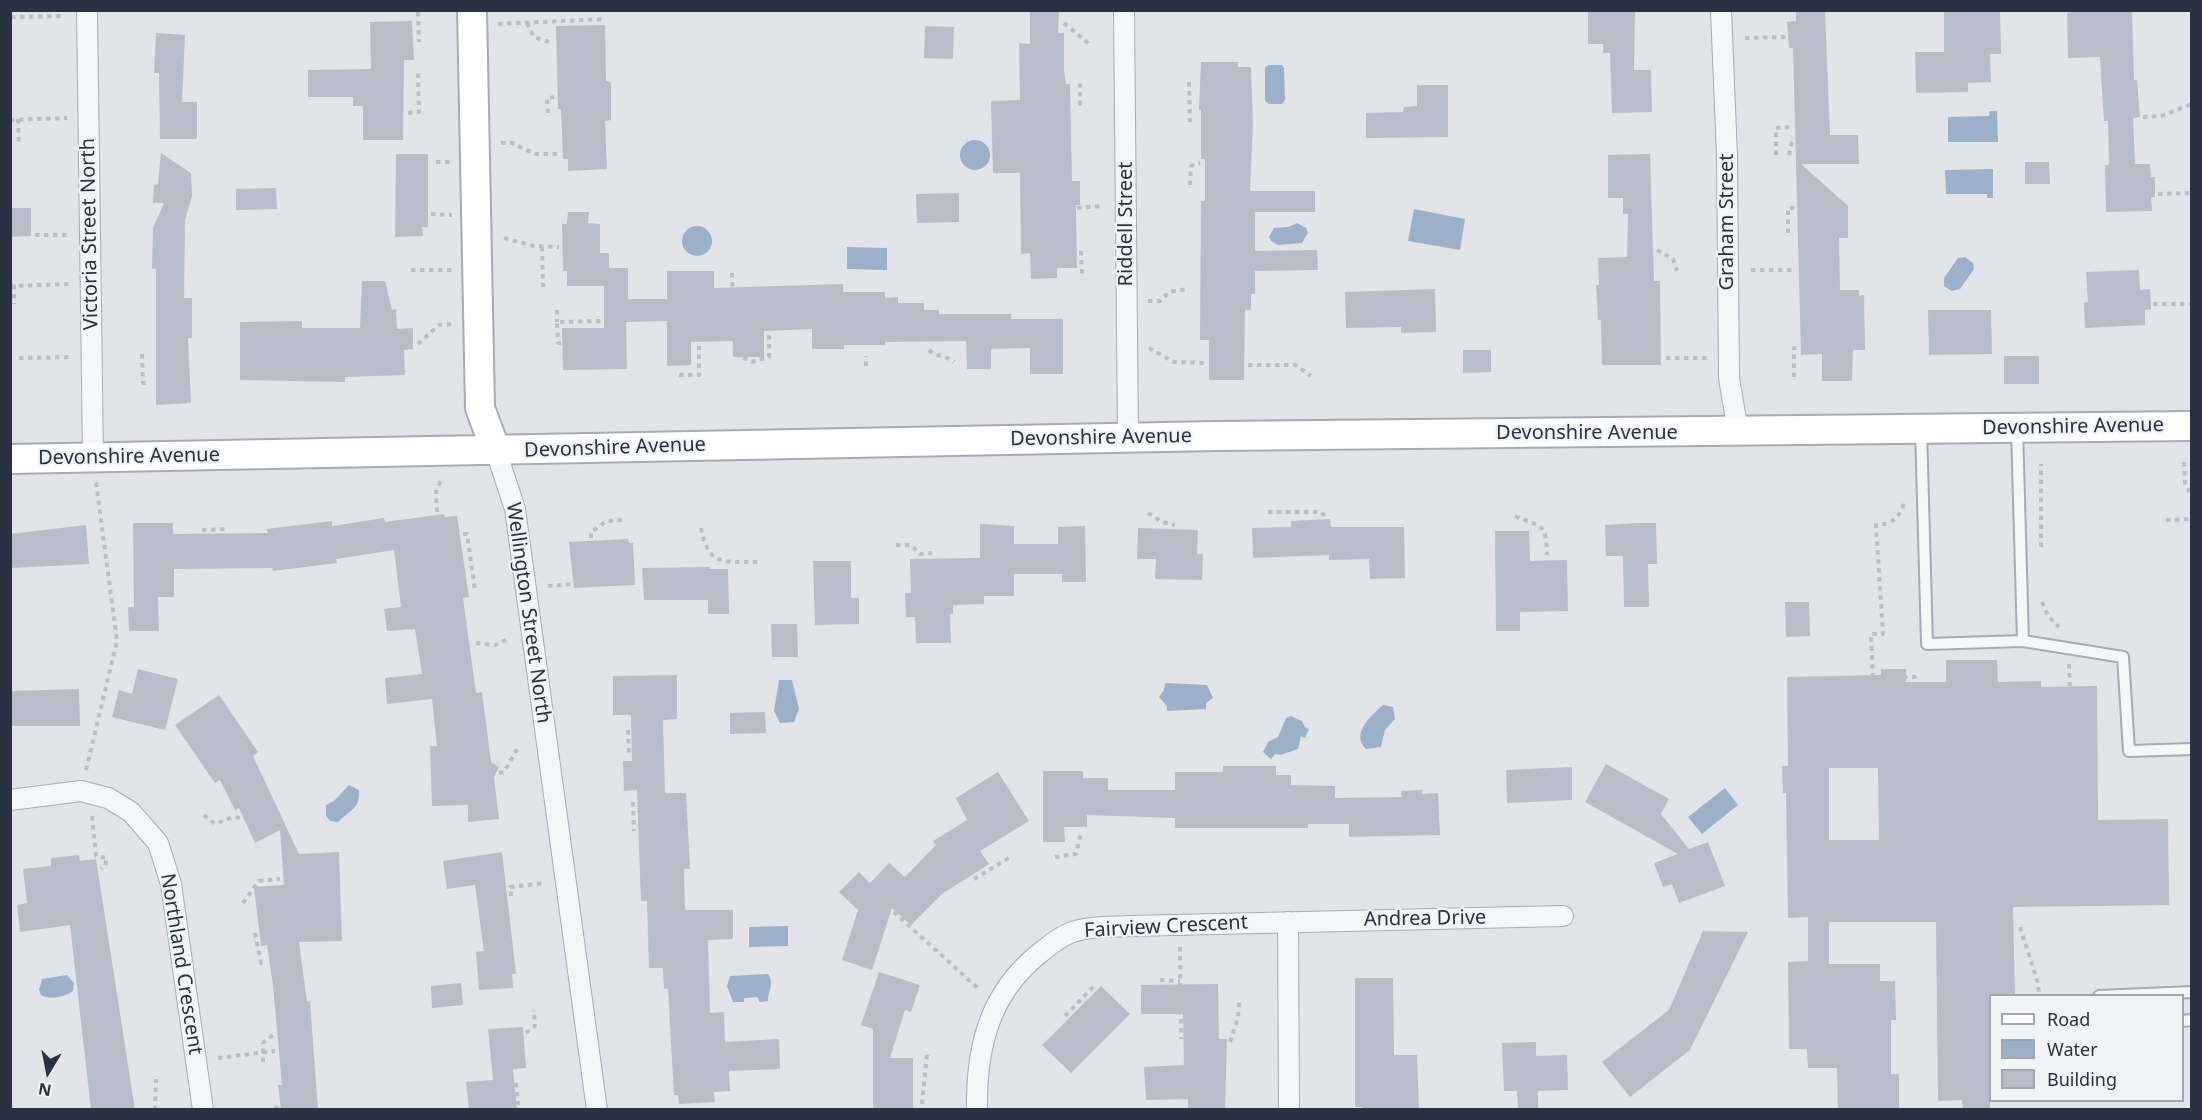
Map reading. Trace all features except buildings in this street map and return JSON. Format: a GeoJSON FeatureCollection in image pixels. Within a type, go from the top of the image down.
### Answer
{"type":"FeatureCollection","features":[{"type":"Feature","properties":{"kind":"main road","name":"Wellington Street North"},"geometry":{"type":"LineString","coordinates":[[472,17],[480,408],[496,451]]}},
{"type":"Feature","properties":{"kind":"main road","name":"Devonshire Avenue"},"geometry":{"type":"LineString","coordinates":[[10,459],[1128,437],[2192,426]]}},
{"type":"Feature","properties":{"kind":"street","name":"Victoria Street North"},"geometry":{"type":"LineString","coordinates":[[87,10],[93,457]]}},
{"type":"Feature","properties":{"kind":"street","name":"Riddell Street"},"geometry":{"type":"LineString","coordinates":[[1124,10],[1128,437]]}},
{"type":"Feature","properties":{"kind":"street","name":"Graham Street"},"geometry":{"type":"LineString","coordinates":[[1721,10],[1727,156],[1729,378],[1738,432]]}},
{"type":"Feature","properties":{"kind":"street","name":"Wellington Street North"},"geometry":{"type":"LineString","coordinates":[[496,451],[515,509],[597,1110]]}},
{"type":"Feature","properties":{"kind":"street"},"geometry":{"type":"LineString","coordinates":[[10,801],[90,793]]}},
{"type":"Feature","properties":{"kind":"street","name":"Northland Crescent"},"geometry":{"type":"LineString","coordinates":[[90,793],[108,798],[131,812],[159,843],[166,863],[202,1110]]}},
{"type":"Feature","properties":{"kind":"street","name":"Andrea Drive"},"geometry":{"type":"LineString","coordinates":[[1288,922],[1563,916]]}},
{"type":"Feature","properties":{"kind":"street"},"geometry":{"type":"LineString","coordinates":[[1288,922],[1289,1110]]}},
{"type":"Feature","properties":{"kind":"street","name":"Fairview Crescent"},"geometry":{"type":"LineString","coordinates":[[977,1110],[979,1063],[989,1018],[1014,978],[1057,940],[1082,929],[1288,922]]}},
{"type":"Feature","properties":{"kind":"lane"},"geometry":{"type":"LineString","coordinates":[[1921,428],[1927,644],[2023,641],[2123,657],[2129,751],[2192,749]]}},
{"type":"Feature","properties":{"kind":"lane"},"geometry":{"type":"LineString","coordinates":[[2017,428],[2023,641]]}},
{"type":"Feature","properties":{"kind":"lane"},"geometry":{"type":"LineString","coordinates":[[2161,994],[2192,993]]}},
{"type":"Feature","properties":{"kind":"path"},"geometry":{"type":"LineString","coordinates":[[418,12],[419,42]]}},
{"type":"Feature","properties":{"kind":"path"},"geometry":{"type":"LineString","coordinates":[[11,17],[67,16]]}},
{"type":"Feature","properties":{"kind":"path"},"geometry":{"type":"LineString","coordinates":[[472,17],[527,23],[605,19]]}},
{"type":"Feature","properties":{"kind":"path"},"geometry":{"type":"LineString","coordinates":[[527,23],[534,37],[549,42]]}},
{"type":"Feature","properties":{"kind":"path"},"geometry":{"type":"LineString","coordinates":[[1064,23],[1089,44]]}},
{"type":"Feature","properties":{"kind":"path"},"geometry":{"type":"LineString","coordinates":[[1738,38],[1786,37]]}},
{"type":"Feature","properties":{"kind":"path"},"geometry":{"type":"LineString","coordinates":[[408,112],[419,112],[418,73]]}},
{"type":"Feature","properties":{"kind":"path"},"geometry":{"type":"LineString","coordinates":[[1189,82],[1190,122]]}},
{"type":"Feature","properties":{"kind":"path"},"geometry":{"type":"LineString","coordinates":[[1080,83],[1080,107]]}},
{"type":"Feature","properties":{"kind":"path"},"geometry":{"type":"LineString","coordinates":[[548,113],[548,98],[556,97]]}},
{"type":"Feature","properties":{"kind":"path"},"geometry":{"type":"LineString","coordinates":[[2143,117],[2162,116],[2192,104]]}},
{"type":"Feature","properties":{"kind":"path"},"geometry":{"type":"LineString","coordinates":[[10,120],[69,118]]}},
{"type":"Feature","properties":{"kind":"path"},"geometry":{"type":"LineString","coordinates":[[18,119],[19,145]]}},
{"type":"Feature","properties":{"kind":"path"},"geometry":{"type":"LineString","coordinates":[[1776,155],[1776,128],[1792,127]]}},
{"type":"Feature","properties":{"kind":"path"},"geometry":{"type":"LineString","coordinates":[[1789,155],[1793,136]]}},
{"type":"Feature","properties":{"kind":"path"},"geometry":{"type":"LineString","coordinates":[[475,144],[512,143],[535,154],[558,154]]}},
{"type":"Feature","properties":{"kind":"path"},"geometry":{"type":"LineString","coordinates":[[1190,185],[1191,166],[1200,163]]}},
{"type":"Feature","properties":{"kind":"path"},"geometry":{"type":"LineString","coordinates":[[2158,194],[2192,193]]}},
{"type":"Feature","properties":{"kind":"path"},"geometry":{"type":"LineString","coordinates":[[1077,208],[1101,207],[1111,203]]}},
{"type":"Feature","properties":{"kind":"path"},"geometry":{"type":"LineString","coordinates":[[1788,233],[1788,208],[1795,208]]}},
{"type":"Feature","properties":{"kind":"path"},"geometry":{"type":"LineString","coordinates":[[431,214],[454,215]]}},
{"type":"Feature","properties":{"kind":"path"},"geometry":{"type":"LineString","coordinates":[[35,235],[71,235]]}},
{"type":"Feature","properties":{"kind":"path"},"geometry":{"type":"LineString","coordinates":[[477,238],[505,238],[542,246],[559,247]]}},
{"type":"Feature","properties":{"kind":"path"},"geometry":{"type":"LineString","coordinates":[[542,246],[543,287]]}},
{"type":"Feature","properties":{"kind":"path"},"geometry":{"type":"LineString","coordinates":[[1657,250],[1673,259],[1677,271]]}},
{"type":"Feature","properties":{"kind":"path"},"geometry":{"type":"LineString","coordinates":[[1081,251],[1082,274]]}},
{"type":"Feature","properties":{"kind":"path"},"geometry":{"type":"LineString","coordinates":[[411,270],[454,270]]}},
{"type":"Feature","properties":{"kind":"path"},"geometry":{"type":"LineString","coordinates":[[1743,270],[1795,270]]}},
{"type":"Feature","properties":{"kind":"path"},"geometry":{"type":"LineString","coordinates":[[732,273],[735,354],[752,362],[769,357],[769,335]]}},
{"type":"Feature","properties":{"kind":"path"},"geometry":{"type":"LineString","coordinates":[[14,304],[12,286],[72,284]]}},
{"type":"Feature","properties":{"kind":"path"},"geometry":{"type":"LineString","coordinates":[[1126,302],[1160,301],[1169,292],[1188,288]]}},
{"type":"Feature","properties":{"kind":"path"},"geometry":{"type":"LineString","coordinates":[[2153,304],[2192,304]]}},
{"type":"Feature","properties":{"kind":"path"},"geometry":{"type":"LineString","coordinates":[[557,310],[558,343],[561,343]]}},
{"type":"Feature","properties":{"kind":"path"},"geometry":{"type":"LineString","coordinates":[[557,322],[601,321]]}},
{"type":"Feature","properties":{"kind":"path"},"geometry":{"type":"LineString","coordinates":[[418,344],[439,325],[455,324]]}},
{"type":"Feature","properties":{"kind":"path"},"geometry":{"type":"LineString","coordinates":[[679,375],[699,375],[699,346]]}},
{"type":"Feature","properties":{"kind":"path"},"geometry":{"type":"LineString","coordinates":[[1127,347],[1152,348],[1174,362],[1208,363]]}},
{"type":"Feature","properties":{"kind":"path"},"geometry":{"type":"LineString","coordinates":[[1794,377],[1794,348],[1799,348]]}},
{"type":"Feature","properties":{"kind":"path"},"geometry":{"type":"LineString","coordinates":[[929,350],[934,354],[946,355],[954,362]]}},
{"type":"Feature","properties":{"kind":"path"},"geometry":{"type":"LineString","coordinates":[[142,354],[143,383],[146,383]]}},
{"type":"Feature","properties":{"kind":"path"},"geometry":{"type":"LineString","coordinates":[[866,356],[866,366]]}},
{"type":"Feature","properties":{"kind":"path"},"geometry":{"type":"LineString","coordinates":[[18,358],[74,357]]}},
{"type":"Feature","properties":{"kind":"path"},"geometry":{"type":"LineString","coordinates":[[1666,358],[1729,357]]}},
{"type":"Feature","properties":{"kind":"path"},"geometry":{"type":"LineString","coordinates":[[1248,365],[1295,365],[1311,376]]}},
{"type":"Feature","properties":{"kind":"path"},"geometry":{"type":"LineString","coordinates":[[93,457],[117,640],[90,793],[96,856],[107,858],[105,866],[101,869]]}},
{"type":"Feature","properties":{"kind":"path"},"geometry":{"type":"LineString","coordinates":[[2184,462],[2185,483],[2192,498]]}},
{"type":"Feature","properties":{"kind":"path"},"geometry":{"type":"LineString","coordinates":[[2041,551],[2042,464]]}},
{"type":"Feature","properties":{"kind":"path"},"geometry":{"type":"LineString","coordinates":[[437,512],[436,492],[443,476]]}},
{"type":"Feature","properties":{"kind":"path"},"geometry":{"type":"LineString","coordinates":[[1905,502],[1898,517],[1888,525],[1876,525],[1883,634],[1872,634],[1873,679],[1915,677],[1916,689]]}},
{"type":"Feature","properties":{"kind":"path"},"geometry":{"type":"LineString","coordinates":[[1268,512],[1321,512],[1326,517]]}},
{"type":"Feature","properties":{"kind":"path"},"geometry":{"type":"LineString","coordinates":[[1148,513],[1162,522],[1175,525]]}},
{"type":"Feature","properties":{"kind":"path"},"geometry":{"type":"LineString","coordinates":[[1515,516],[1542,526],[1546,534],[1547,555]]}},
{"type":"Feature","properties":{"kind":"path"},"geometry":{"type":"LineString","coordinates":[[2166,520],[2192,519]]}},
{"type":"Feature","properties":{"kind":"path"},"geometry":{"type":"LineString","coordinates":[[591,538],[591,532],[607,521],[622,520]]}},
{"type":"Feature","properties":{"kind":"path"},"geometry":{"type":"LineString","coordinates":[[701,528],[704,547],[717,560],[757,562]]}},
{"type":"Feature","properties":{"kind":"path"},"geometry":{"type":"LineString","coordinates":[[202,530],[227,529]]}},
{"type":"Feature","properties":{"kind":"path"},"geometry":{"type":"LineString","coordinates":[[463,534],[467,534],[475,590]]}},
{"type":"Feature","properties":{"kind":"path"},"geometry":{"type":"LineString","coordinates":[[896,544],[911,545],[920,554],[932,553]]}},
{"type":"Feature","properties":{"kind":"path"},"geometry":{"type":"LineString","coordinates":[[713,566],[717,560]]}},
{"type":"Feature","properties":{"kind":"path"},"geometry":{"type":"LineString","coordinates":[[545,586],[572,584]]}},
{"type":"Feature","properties":{"kind":"path"},"geometry":{"type":"LineString","coordinates":[[2041,593],[2042,603],[2055,626],[2068,629],[2070,693]]}},
{"type":"Feature","properties":{"kind":"path"},"geometry":{"type":"LineString","coordinates":[[476,643],[495,645],[512,637]]}},
{"type":"Feature","properties":{"kind":"path"},"geometry":{"type":"LineString","coordinates":[[628,730],[629,757]]}},
{"type":"Feature","properties":{"kind":"path"},"geometry":{"type":"LineString","coordinates":[[499,772],[504,772],[519,746]]}},
{"type":"Feature","properties":{"kind":"path"},"geometry":{"type":"LineString","coordinates":[[633,802],[634,831]]}},
{"type":"Feature","properties":{"kind":"path"},"geometry":{"type":"LineString","coordinates":[[204,815],[215,824],[232,817],[240,818]]}},
{"type":"Feature","properties":{"kind":"path"},"geometry":{"type":"LineString","coordinates":[[1054,857],[1076,854],[1081,832]]}},
{"type":"Feature","properties":{"kind":"path"},"geometry":{"type":"LineString","coordinates":[[974,879],[1012,856]]}},
{"type":"Feature","properties":{"kind":"path"},"geometry":{"type":"LineString","coordinates":[[243,903],[259,881],[280,879]]}},
{"type":"Feature","properties":{"kind":"path"},"geometry":{"type":"LineString","coordinates":[[511,896],[510,887],[546,883]]}},
{"type":"Feature","properties":{"kind":"path"},"geometry":{"type":"LineString","coordinates":[[887,906],[983,993]]}},
{"type":"Feature","properties":{"kind":"path"},"geometry":{"type":"LineString","coordinates":[[2020,927],[2038,983],[2039,994]]}},
{"type":"Feature","properties":{"kind":"path"},"geometry":{"type":"LineString","coordinates":[[255,933],[261,963],[266,962]]}},
{"type":"Feature","properties":{"kind":"path"},"geometry":{"type":"LineString","coordinates":[[1180,939],[1181,1039]]}},
{"type":"Feature","properties":{"kind":"path"},"geometry":{"type":"LineString","coordinates":[[1160,980],[1180,981]]}},
{"type":"Feature","properties":{"kind":"path"},"geometry":{"type":"LineString","coordinates":[[1065,1017],[1093,987]]}},
{"type":"Feature","properties":{"kind":"path"},"geometry":{"type":"LineString","coordinates":[[1230,1042],[1235,1030],[1239,1002]]}},
{"type":"Feature","properties":{"kind":"path"},"geometry":{"type":"LineString","coordinates":[[526,1033],[535,1026],[534,1010]]}},
{"type":"Feature","properties":{"kind":"path"},"geometry":{"type":"LineString","coordinates":[[263,1062],[263,1043],[274,1034]]}},
{"type":"Feature","properties":{"kind":"path"},"geometry":{"type":"LineString","coordinates":[[218,1058],[275,1051]]}},
{"type":"Feature","properties":{"kind":"path"},"geometry":{"type":"LineString","coordinates":[[922,1104],[927,1054]]}},
{"type":"Feature","properties":{"kind":"path"},"geometry":{"type":"LineString","coordinates":[[154,1110],[156,1079]]}},
{"type":"Feature","properties":{"kind":"path"},"geometry":{"type":"LineString","coordinates":[[516,1083],[519,1110]]}},
{"type":"Feature","properties":{"kind":"water"},"geometry":{"type":"Polygon","coordinates":[[[1269,65],[1282,65],[1284,68],[1285,100],[1282,104],[1269,104],[1265,101],[1265,68],[1269,65]]]}},
{"type":"Feature","properties":{"kind":"water"},"geometry":{"type":"Polygon","coordinates":[[[1990,111],[1997,111],[1998,142],[1948,142],[1948,117],[1989,116],[1990,111]]]}},
{"type":"Feature","properties":{"kind":"water"},"geometry":{"type":"Polygon","coordinates":[[[975,140],[985,145],[990,155],[985,165],[975,170],[965,165],[960,155],[965,145],[975,140]]]}},
{"type":"Feature","properties":{"kind":"water"},"geometry":{"type":"Polygon","coordinates":[[[1993,169],[1993,198],[1987,198],[1987,194],[1946,194],[1945,170],[1993,169]]]}},
{"type":"Feature","properties":{"kind":"water"},"geometry":{"type":"Polygon","coordinates":[[[1414,209],[1465,219],[1460,250],[1408,241],[1414,209]]]}},
{"type":"Feature","properties":{"kind":"water"},"geometry":{"type":"Polygon","coordinates":[[[1297,223],[1306,228],[1308,233],[1302,243],[1278,245],[1271,241],[1269,237],[1274,228],[1288,227],[1297,223]]]}},
{"type":"Feature","properties":{"kind":"water"},"geometry":{"type":"Polygon","coordinates":[[[697,226],[703,227],[711,235],[711,247],[703,255],[697,256],[691,255],[683,247],[682,241],[683,235],[691,227],[697,226]]]}},
{"type":"Feature","properties":{"kind":"water"},"geometry":{"type":"Polygon","coordinates":[[[847,247],[887,248],[887,270],[847,269],[847,247]]]}},
{"type":"Feature","properties":{"kind":"water"},"geometry":{"type":"Polygon","coordinates":[[[1965,257],[1973,263],[1974,269],[1960,289],[1952,291],[1944,286],[1944,278],[1958,258],[1965,257]]]}},
{"type":"Feature","properties":{"kind":"water"},"geometry":{"type":"Polygon","coordinates":[[[779,680],[792,680],[799,709],[794,722],[780,723],[774,711],[779,680]]]}},
{"type":"Feature","properties":{"kind":"water"},"geometry":{"type":"Polygon","coordinates":[[[1165,683],[1207,685],[1213,698],[1206,703],[1206,709],[1167,711],[1167,706],[1159,697],[1164,690],[1165,683]]]}},
{"type":"Feature","properties":{"kind":"water"},"geometry":{"type":"Polygon","coordinates":[[[1383,705],[1393,707],[1395,719],[1385,730],[1381,747],[1366,749],[1360,737],[1361,731],[1383,705]]]}},
{"type":"Feature","properties":{"kind":"water"},"geometry":{"type":"Polygon","coordinates":[[[1291,716],[1302,721],[1309,729],[1305,738],[1301,736],[1298,749],[1281,755],[1275,754],[1271,759],[1263,752],[1268,742],[1278,737],[1286,718],[1291,716]]]}},
{"type":"Feature","properties":{"kind":"water"},"geometry":{"type":"Polygon","coordinates":[[[349,785],[359,790],[356,805],[338,822],[330,821],[326,816],[326,805],[334,801],[349,785]]]}},
{"type":"Feature","properties":{"kind":"water"},"geometry":{"type":"Polygon","coordinates":[[[1725,788],[1738,805],[1702,834],[1688,817],[1725,788]]]}},
{"type":"Feature","properties":{"kind":"water"},"geometry":{"type":"Polygon","coordinates":[[[788,926],[788,946],[749,947],[749,927],[788,926]]]}},
{"type":"Feature","properties":{"kind":"water"},"geometry":{"type":"Polygon","coordinates":[[[768,974],[771,984],[768,1001],[759,1002],[758,997],[744,998],[744,1002],[733,1002],[727,986],[730,976],[768,974]]]}},
{"type":"Feature","properties":{"kind":"water"},"geometry":{"type":"Polygon","coordinates":[[[67,975],[74,983],[73,991],[57,997],[41,995],[39,990],[42,979],[67,975]]]}}]}
